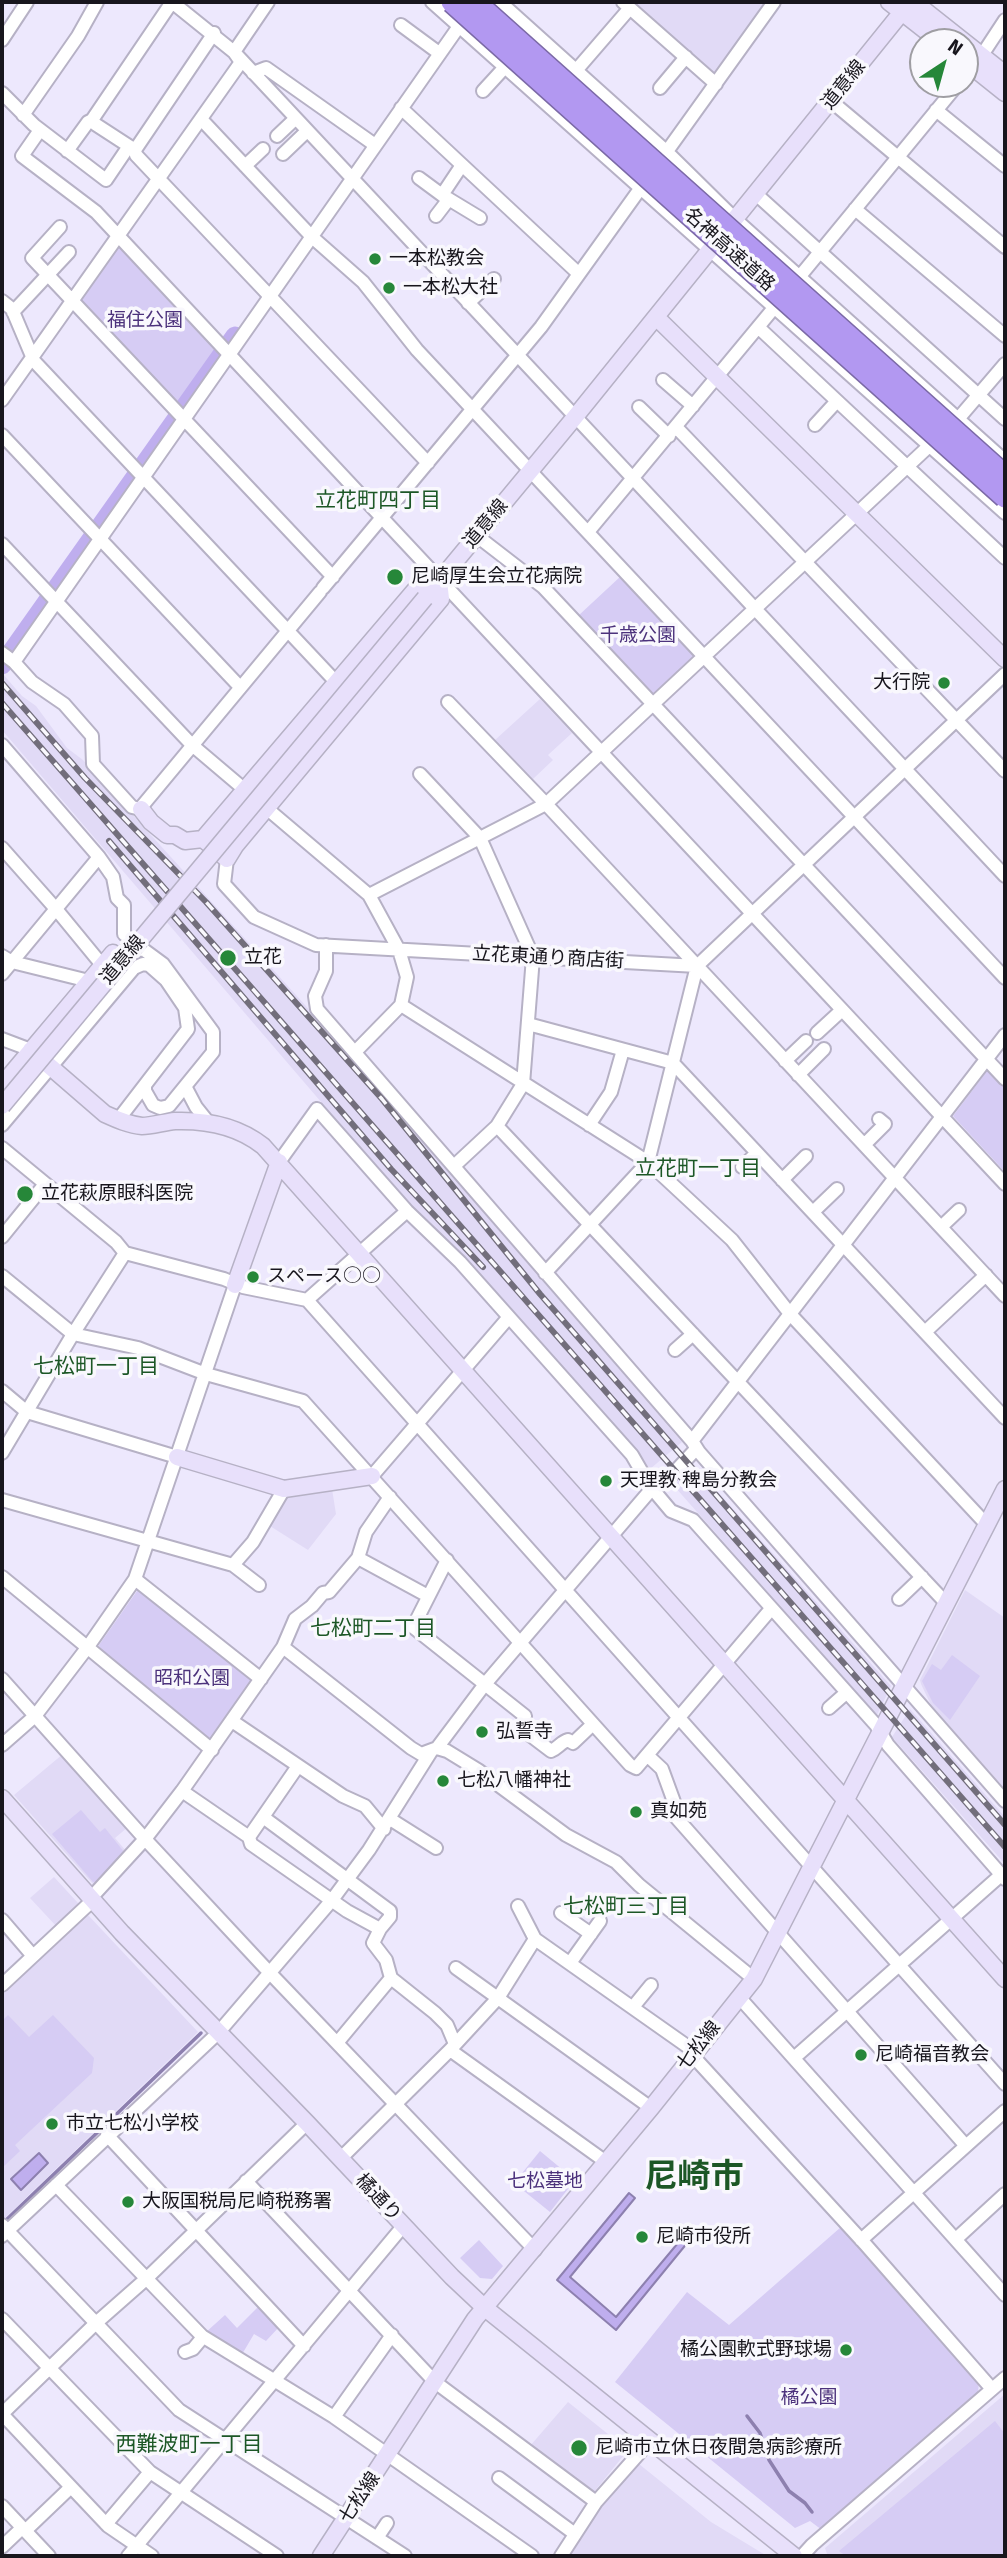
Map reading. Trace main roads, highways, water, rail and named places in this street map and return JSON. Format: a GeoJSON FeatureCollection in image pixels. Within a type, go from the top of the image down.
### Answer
{"type":"FeatureCollection","features":[{"type":"Feature","properties":{"kind":"highway","name":"名神高速道路"},"geometry":{"type":"LineString","coordinates":[[452,2],[1005,497]]}},
{"type":"Feature","properties":{"kind":"highway","name":"名神高速道路"},"geometry":{"type":"LineString","coordinates":[[476,2],[1005,476]]}},
{"type":"Feature","properties":{"kind":"waterway"},"geometry":{"type":"LineString","coordinates":[[2,665],[235,336]]}},
{"type":"Feature","properties":{"kind":"waterway"},"geometry":{"type":"LineString","coordinates":[[3,2223],[201,2033]]}},
{"type":"Feature","properties":{"kind":"waterway"},"geometry":{"type":"LineString","coordinates":[[747,2416],[760,2433],[769,2460],[789,2491],[812,2512]]}},
{"type":"Feature","properties":{"kind":"railway"},"geometry":{"type":"LineString","coordinates":[[2,683],[85,778],[206,902],[382,1099],[540,1294],[1005,1825]]}},
{"type":"Feature","properties":{"kind":"railway"},"geometry":{"type":"LineString","coordinates":[[2,703],[1005,1847]]}},
{"type":"Feature","properties":{"kind":"railway"},"geometry":{"type":"LineString","coordinates":[[109,841],[391,1169],[483,1267]]}},
{"type":"Feature","properties":{"kind":"place","name":"一本松教会"},"geometry":{"type":"Point","coordinates":[375,259]}},
{"type":"Feature","properties":{"kind":"place","name":"一本松大社"},"geometry":{"type":"Point","coordinates":[389,288]}},
{"type":"Feature","properties":{"kind":"place","name":"尼崎厚生会立花病院"},"geometry":{"type":"Point","coordinates":[395,577]}},
{"type":"Feature","properties":{"kind":"place","name":"大行院"},"geometry":{"type":"Point","coordinates":[944,683]}},
{"type":"Feature","properties":{"kind":"place","name":"立花"},"geometry":{"type":"Point","coordinates":[228,958]}},
{"type":"Feature","properties":{"kind":"place","name":"立花萩原眼科医院"},"geometry":{"type":"Point","coordinates":[25,1194]}},
{"type":"Feature","properties":{"kind":"place","name":"スペース○○"},"geometry":{"type":"Point","coordinates":[253,1277]}},
{"type":"Feature","properties":{"kind":"place","name":"天理教 稗島分教会"},"geometry":{"type":"Point","coordinates":[606,1481]}},
{"type":"Feature","properties":{"kind":"place","name":"弘誓寺"},"geometry":{"type":"Point","coordinates":[482,1732]}},
{"type":"Feature","properties":{"kind":"place","name":"七松八幡神社"},"geometry":{"type":"Point","coordinates":[443,1781]}},
{"type":"Feature","properties":{"kind":"place","name":"真如苑"},"geometry":{"type":"Point","coordinates":[636,1812]}},
{"type":"Feature","properties":{"kind":"place","name":"尼崎福音教会"},"geometry":{"type":"Point","coordinates":[861,2055]}},
{"type":"Feature","properties":{"kind":"place","name":"市立七松小学校"},"geometry":{"type":"Point","coordinates":[52,2124]}},
{"type":"Feature","properties":{"kind":"place","name":"大阪国税局尼崎税務署"},"geometry":{"type":"Point","coordinates":[128,2202]}},
{"type":"Feature","properties":{"kind":"place","name":"尼崎市役所"},"geometry":{"type":"Point","coordinates":[642,2237]}},
{"type":"Feature","properties":{"kind":"place","name":"橘公園軟式野球場"},"geometry":{"type":"Point","coordinates":[846,2350]}},
{"type":"Feature","properties":{"kind":"place","name":"尼崎市立休日夜間急病診療所"},"geometry":{"type":"Point","coordinates":[579,2448]}},
{"type":"Feature","properties":{"kind":"district","name":"立花町四丁目"},"geometry":{"type":"Point","coordinates":[378,501]}},
{"type":"Feature","properties":{"kind":"district","name":"立花町一丁目"},"geometry":{"type":"Point","coordinates":[698,1169]}},
{"type":"Feature","properties":{"kind":"district","name":"七松町一丁目"},"geometry":{"type":"Point","coordinates":[96,1367]}},
{"type":"Feature","properties":{"kind":"district","name":"七松町二丁目"},"geometry":{"type":"Point","coordinates":[373,1629]}},
{"type":"Feature","properties":{"kind":"district","name":"七松町三丁目"},"geometry":{"type":"Point","coordinates":[626,1907]}},
{"type":"Feature","properties":{"kind":"district","name":"尼崎市"},"geometry":{"type":"Point","coordinates":[694,2178]}},
{"type":"Feature","properties":{"kind":"district","name":"西難波町一丁目"},"geometry":{"type":"Point","coordinates":[189,2445]}},
{"type":"Feature","properties":{"kind":"park label","name":"福住公園"},"geometry":{"type":"Point","coordinates":[145,321]}},
{"type":"Feature","properties":{"kind":"park label","name":"千歳公園"},"geometry":{"type":"Point","coordinates":[638,636]}},
{"type":"Feature","properties":{"kind":"park label","name":"昭和公園"},"geometry":{"type":"Point","coordinates":[192,1679]}},
{"type":"Feature","properties":{"kind":"park label","name":"七松墓地"},"geometry":{"type":"Point","coordinates":[545,2182]}},
{"type":"Feature","properties":{"kind":"park label","name":"橘公園"},"geometry":{"type":"Point","coordinates":[809,2398]}}]}
